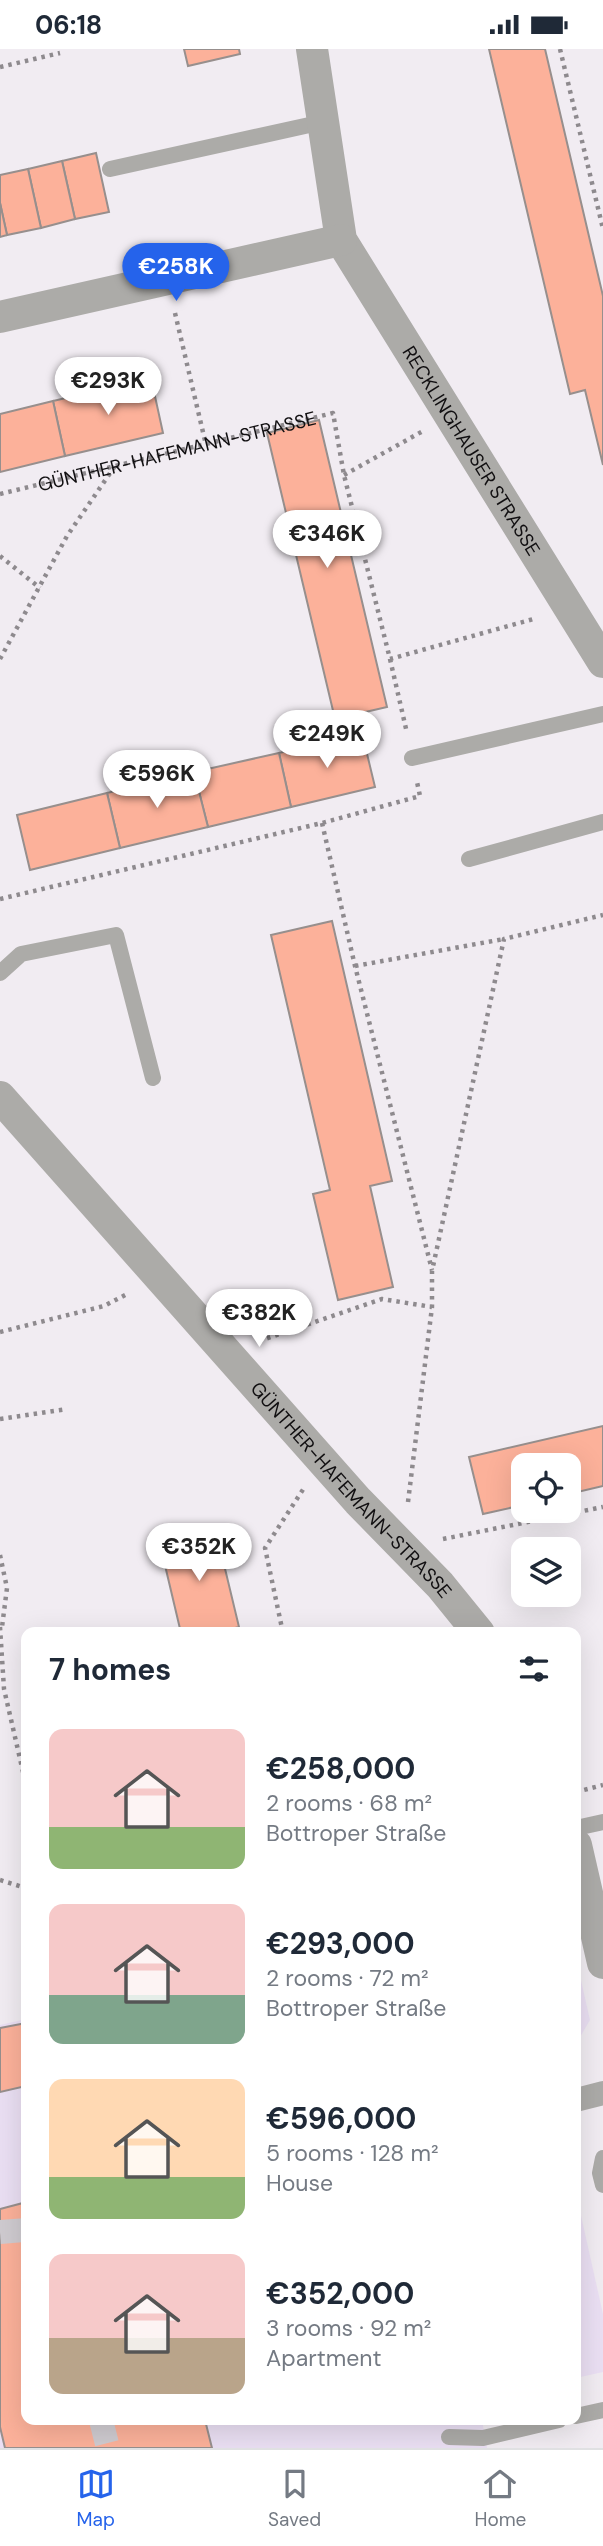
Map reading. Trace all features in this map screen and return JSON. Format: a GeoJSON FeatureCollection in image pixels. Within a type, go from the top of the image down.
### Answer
{"type":"FeatureCollection","features":[{"type":"Feature","properties":{"kind":"street"},"geometry":{"type":"LineString","coordinates":[[0,317],[341,240],[312,49]]}},
{"type":"Feature","properties":{"kind":"street","name":"RECKLINGHAUSER STRASSE"},"geometry":{"type":"LineString","coordinates":[[341,240],[603,662]]}},
{"type":"Feature","properties":{"kind":"street","name":"GÜNTHER-HAFEMANN-STRASSE"},"geometry":{"type":"LineString","coordinates":[[0,1097],[358,1501],[406,1547],[474,1627]]}},
{"type":"Feature","properties":{"kind":"street"},"geometry":{"type":"LineString","coordinates":[[581,1867],[603,1963]]}},
{"type":"Feature","properties":{"kind":"street"},"geometry":{"type":"LineString","coordinates":[[581,2099],[603,2093]]}},
{"type":"Feature","properties":{"kind":"lane"},"geometry":{"type":"LineString","coordinates":[[110,169],[323,122]]}},
{"type":"Feature","properties":{"kind":"lane"},"geometry":{"type":"LineString","coordinates":[[412,758],[603,714]]}},
{"type":"Feature","properties":{"kind":"lane"},"geometry":{"type":"LineString","coordinates":[[469,859],[603,823]]}},
{"type":"Feature","properties":{"kind":"lane"},"geometry":{"type":"LineString","coordinates":[[0,973],[21,954],[116,935],[153,1078]]}},
{"type":"Feature","properties":{"kind":"lane"},"geometry":{"type":"LineString","coordinates":[[581,1827],[603,1822]]}},
{"type":"Feature","properties":{"kind":"lane"},"geometry":{"type":"LineString","coordinates":[[603,2158],[600,2173],[603,2185]]}},
{"type":"Feature","properties":{"kind":"lane"},"geometry":{"type":"LineString","coordinates":[[581,2415],[603,2410]]}},
{"type":"Feature","properties":{"kind":"lane"},"geometry":{"type":"LineString","coordinates":[[449,2437],[483,2438],[538,2425]]}},
{"type":"Feature","properties":{"kind":"path"},"geometry":{"type":"LineString","coordinates":[[560,49],[601,211],[603,229]]}},
{"type":"Feature","properties":{"kind":"path"},"geometry":{"type":"LineString","coordinates":[[0,67],[60,53]]}},
{"type":"Feature","properties":{"kind":"path"},"geometry":{"type":"LineString","coordinates":[[167,278],[205,445]]}},
{"type":"Feature","properties":{"kind":"path","name":"GÜNTHER-HAFEMANN-STRASSE"},"geometry":{"type":"LineString","coordinates":[[0,494],[333,413],[344,475],[398,692]]}},
{"type":"Feature","properties":{"kind":"path"},"geometry":{"type":"LineString","coordinates":[[344,475],[449,416]]}},
{"type":"Feature","properties":{"kind":"path"},"geometry":{"type":"LineString","coordinates":[[0,659],[67,536],[116,466]]}},
{"type":"Feature","properties":{"kind":"path"},"geometry":{"type":"LineString","coordinates":[[0,556],[40,587]]}},
{"type":"Feature","properties":{"kind":"path"},"geometry":{"type":"LineString","coordinates":[[390,659],[571,609]]}},
{"type":"Feature","properties":{"kind":"path"},"geometry":{"type":"LineString","coordinates":[[0,899],[323,823],[421,796]]}},
{"type":"Feature","properties":{"kind":"path"},"geometry":{"type":"LineString","coordinates":[[323,823],[355,966],[432,1271]]}},
{"type":"Feature","properties":{"kind":"path"},"geometry":{"type":"LineString","coordinates":[[355,966],[504,939],[603,915]]}},
{"type":"Feature","properties":{"kind":"path"},"geometry":{"type":"LineString","coordinates":[[504,939],[432,1271],[432,1307],[409,1472],[406,1547],[603,1507]]}},
{"type":"Feature","properties":{"kind":"path"},"geometry":{"type":"LineString","coordinates":[[0,1332],[104,1307],[159,1276]]}},
{"type":"Feature","properties":{"kind":"path"},"geometry":{"type":"LineString","coordinates":[[227,1352],[382,1299],[432,1307]]}},
{"type":"Feature","properties":{"kind":"path"},"geometry":{"type":"LineString","coordinates":[[0,1419],[67,1409]]}},
{"type":"Feature","properties":{"kind":"path"},"geometry":{"type":"LineString","coordinates":[[282,1627],[265,1548],[301,1490],[329,1467]]}},
{"type":"Feature","properties":{"kind":"path"},"geometry":{"type":"LineString","coordinates":[[0,1555],[7,1588],[1,1627],[4,1689],[21,1763]]}},
{"type":"Feature","properties":{"kind":"path"},"geometry":{"type":"LineString","coordinates":[[581,1791],[603,1785]]}},
{"type":"Feature","properties":{"kind":"path"},"geometry":{"type":"LineString","coordinates":[[0,1880],[21,1886]]}},
{"type":"Feature","properties":{"kind":"shaded area"},"geometry":{"type":"Polygon","coordinates":[[[581,1980],[590,2020],[581,2035],[581,1980]]]}},
{"type":"Feature","properties":{"kind":"shaded area"},"geometry":{"type":"Polygon","coordinates":[[[21,2020],[21,2425],[483,2425],[487,2448],[0,2448],[0,2025],[21,2020]]]}},
{"type":"Feature","properties":{"kind":"shaded area"},"geometry":{"type":"Polygon","coordinates":[[[581,2215],[603,2314],[603,2372],[581,2377],[581,2215]]]}},
{"type":"Feature","properties":{"kind":"building"},"geometry":{"type":"Polygon","coordinates":[[[184,49],[239,49],[240,54],[188,66],[184,49]]]}},
{"type":"Feature","properties":{"kind":"building"},"geometry":{"type":"Polygon","coordinates":[[[489,49],[545,49],[603,296],[603,465],[585,390],[570,394],[489,49]]]}},
{"type":"Feature","properties":{"kind":"building"},"geometry":{"type":"Polygon","coordinates":[[[96,153],[109,212],[75,219],[62,161],[96,153]]]}},
{"type":"Feature","properties":{"kind":"building"},"geometry":{"type":"Polygon","coordinates":[[[62,161],[75,219],[41,228],[28,169],[62,161]]]}},
{"type":"Feature","properties":{"kind":"building"},"geometry":{"type":"Polygon","coordinates":[[[28,169],[41,228],[7,235],[0,203],[0,175],[28,169]]]}},
{"type":"Feature","properties":{"kind":"building"},"geometry":{"type":"Polygon","coordinates":[[[0,203],[7,235],[0,237],[0,203]]]}},
{"type":"Feature","properties":{"kind":"building"},"geometry":{"type":"Polygon","coordinates":[[[151,378],[163,433],[65,456],[53,401],[151,378]]]}},
{"type":"Feature","properties":{"kind":"building"},"geometry":{"type":"Polygon","coordinates":[[[53,401],[65,456],[0,472],[0,414],[53,401]]]}},
{"type":"Feature","properties":{"kind":"building"},"geometry":{"type":"Polygon","coordinates":[[[319,420],[387,707],[335,719],[267,433],[319,420]]]}},
{"type":"Feature","properties":{"kind":"building"},"geometry":{"type":"Polygon","coordinates":[[[362,733],[375,787],[291,807],[279,753],[362,733]]]}},
{"type":"Feature","properties":{"kind":"building"},"geometry":{"type":"Polygon","coordinates":[[[279,753],[291,807],[208,827],[194,772],[279,753]]]}},
{"type":"Feature","properties":{"kind":"building"},"geometry":{"type":"Polygon","coordinates":[[[194,772],[208,827],[120,848],[107,793],[194,772]]]}},
{"type":"Feature","properties":{"kind":"building"},"geometry":{"type":"Polygon","coordinates":[[[107,793],[120,848],[30,870],[17,815],[107,793]]]}},
{"type":"Feature","properties":{"kind":"building"},"geometry":{"type":"Polygon","coordinates":[[[332,921],[392,1181],[370,1186],[393,1287],[338,1300],[313,1194],[330,1190],[271,935],[332,921]]]}},
{"type":"Feature","properties":{"kind":"building"},"geometry":{"type":"Polygon","coordinates":[[[603,1426],[603,1486],[581,1491],[581,1453],[511,1453],[511,1508],[483,1514],[469,1457],[603,1426]]]}},
{"type":"Feature","properties":{"kind":"building"},"geometry":{"type":"Polygon","coordinates":[[[215,1527],[239,1627],[180,1627],[159,1540],[215,1527]]]}},
{"type":"Feature","properties":{"kind":"building"},"geometry":{"type":"Polygon","coordinates":[[[21,2024],[21,2087],[0,2092],[0,2028],[21,2024]]]}},
{"type":"Feature","properties":{"kind":"building"},"geometry":{"type":"Polygon","coordinates":[[[21,2204],[21,2425],[206,2425],[212,2448],[5,2448],[0,2427],[0,2209],[21,2204]]]}},
{"type":"Feature","properties":{"kind":"tunnel"},"geometry":{"type":"LineString","coordinates":[[0,2232],[21,2230]]}},
{"type":"Feature","properties":{"kind":"tunnel"},"geometry":{"type":"LineString","coordinates":[[102,2425],[108,2448]]}}]}
